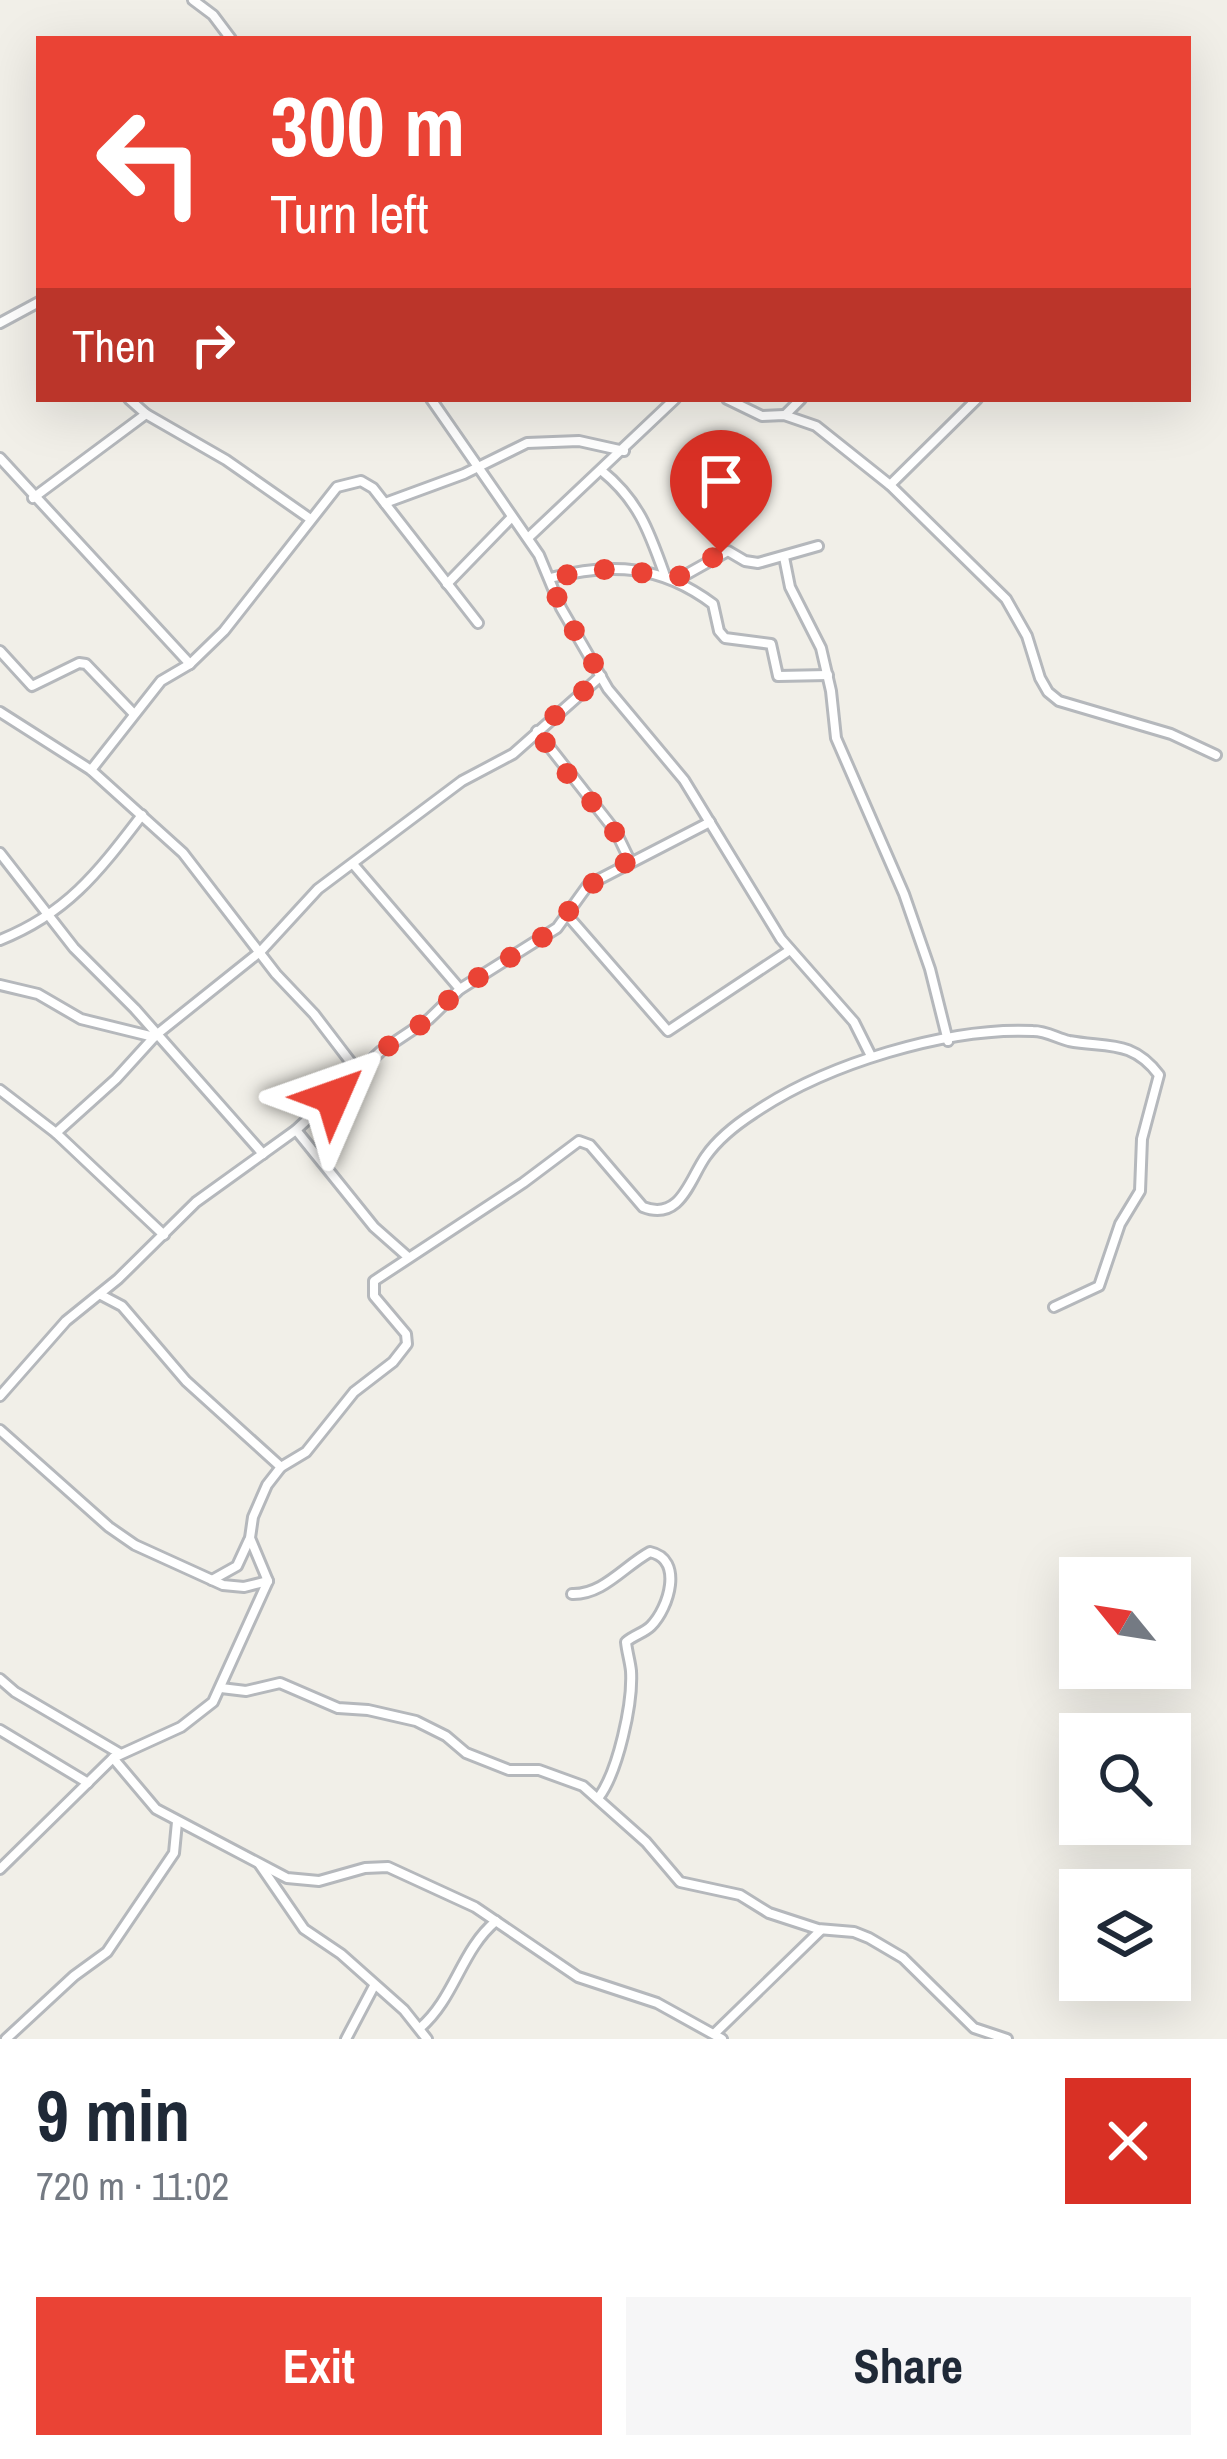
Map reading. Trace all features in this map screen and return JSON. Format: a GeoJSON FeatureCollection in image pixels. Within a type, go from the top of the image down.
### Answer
{"type":"FeatureCollection","features":[{"type":"Feature","properties":{"kind":"street"},"geometry":{"type":"LineString","coordinates":[[193,0],[213,15],[229,36]]}},
{"type":"Feature","properties":{"kind":"street"},"geometry":{"type":"LineString","coordinates":[[0,323],[36,304]]}},
{"type":"Feature","properties":{"kind":"street"},"geometry":{"type":"LineString","coordinates":[[133,402],[309,518]]}},
{"type":"Feature","properties":{"kind":"street"},"geometry":{"type":"LineString","coordinates":[[433,402],[528,538],[561,608],[625,712],[684,780],[790,950],[854,1022],[871,1056]]}},
{"type":"Feature","properties":{"kind":"street"},"geometry":{"type":"LineString","coordinates":[[528,538],[672,402]]}},
{"type":"Feature","properties":{"kind":"street"},"geometry":{"type":"LineString","coordinates":[[733,402],[762,416],[784,416],[816,425],[890,484],[1006,599],[1027,636],[1048,692],[1059,700],[1171,734],[1216,755]]}},
{"type":"Feature","properties":{"kind":"street"},"geometry":{"type":"LineString","coordinates":[[784,416],[798,402]]}},
{"type":"Feature","properties":{"kind":"street"},"geometry":{"type":"LineString","coordinates":[[890,484],[974,402]]}},
{"type":"Feature","properties":{"kind":"street"},"geometry":{"type":"LineString","coordinates":[[33,498],[146,413]]}},
{"type":"Feature","properties":{"kind":"street"},"geometry":{"type":"LineString","coordinates":[[386,502],[538,440],[579,441],[624,451]]}},
{"type":"Feature","properties":{"kind":"street"},"geometry":{"type":"LineString","coordinates":[[0,458],[190,664]]}},
{"type":"Feature","properties":{"kind":"street"},"geometry":{"type":"LineString","coordinates":[[602,471],[633,500],[667,576],[713,604],[719,632],[725,638],[771,644],[778,676],[828,675]]}},
{"type":"Feature","properties":{"kind":"street"},"geometry":{"type":"LineString","coordinates":[[91,770],[133,713],[168,675],[190,664],[259,590],[309,518],[337,487],[350,481],[368,483],[386,502],[478,623]]}},
{"type":"Feature","properties":{"kind":"street"},"geometry":{"type":"LineString","coordinates":[[447,584],[512,518]]}},
{"type":"Feature","properties":{"kind":"street"},"geometry":{"type":"LineString","coordinates":[[550,578],[585,570],[687,574],[728,551],[750,562],[818,547]]}},
{"type":"Feature","properties":{"kind":"street"},"geometry":{"type":"LineString","coordinates":[[784,557],[790,587],[813,628],[828,675],[836,738],[904,894],[948,1041]]}},
{"type":"Feature","properties":{"kind":"street"},"geometry":{"type":"LineString","coordinates":[[0,651],[32,686],[86,664],[133,713]]}},
{"type":"Feature","properties":{"kind":"street"},"geometry":{"type":"LineString","coordinates":[[56,1133],[155,1036],[261,951],[318,889],[462,781],[513,754],[601,676]]}},
{"type":"Feature","properties":{"kind":"street"},"geometry":{"type":"LineString","coordinates":[[0,712],[91,770],[183,853],[358,1073]]}},
{"type":"Feature","properties":{"kind":"street"},"geometry":{"type":"LineString","coordinates":[[537,731],[608,820],[630,860]]}},
{"type":"Feature","properties":{"kind":"street"},"geometry":{"type":"LineString","coordinates":[[0,940],[48,918],[88,882],[142,815]]}},
{"type":"Feature","properties":{"kind":"street"},"geometry":{"type":"LineString","coordinates":[[0,1396],[66,1321],[213,1188],[296,1130],[381,1051],[429,1019],[460,989],[544,938],[568,916],[584,889],[630,860],[710,822]]}},
{"type":"Feature","properties":{"kind":"street"},"geometry":{"type":"LineString","coordinates":[[0,854],[48,918],[264,1154]]}},
{"type":"Feature","properties":{"kind":"street"},"geometry":{"type":"LineString","coordinates":[[353,864],[460,989]]}},
{"type":"Feature","properties":{"kind":"street"},"geometry":{"type":"LineString","coordinates":[[568,916],[668,1031],[790,950]]}},
{"type":"Feature","properties":{"kind":"street"},"geometry":{"type":"LineString","coordinates":[[0,985],[38,994],[81,1019],[155,1036]]}},
{"type":"Feature","properties":{"kind":"street"},"geometry":{"type":"LineString","coordinates":[[211,1580],[236,1566],[250,1538],[260,1498],[281,1467],[306,1452],[354,1392],[403,1350],[406,1334],[372,1290],[379,1277],[523,1184],[579,1141],[590,1145],[647,1210],[676,1203],[687,1194],[709,1152],[754,1113],[871,1056],[985,1030],[1037,1030],[1067,1040],[1111,1042],[1148,1063],[1159,1076],[1142,1138],[1140,1191],[1120,1223],[1108,1266],[1095,1290],[1054,1307]]}},
{"type":"Feature","properties":{"kind":"street"},"geometry":{"type":"LineString","coordinates":[[0,1090],[56,1133],[164,1235]]}},
{"type":"Feature","properties":{"kind":"street"},"geometry":{"type":"LineString","coordinates":[[296,1130],[367,1219],[408,1257]]}},
{"type":"Feature","properties":{"kind":"street"},"geometry":{"type":"LineString","coordinates":[[99,1295],[122,1306],[187,1382],[281,1467]]}},
{"type":"Feature","properties":{"kind":"street"},"geometry":{"type":"LineString","coordinates":[[0,1430],[122,1538],[234,1588],[268,1581]]}},
{"type":"Feature","properties":{"kind":"street"},"geometry":{"type":"LineString","coordinates":[[0,1868],[116,1756],[181,1727],[201,1713],[221,1688],[268,1581],[250,1538]]}},
{"type":"Feature","properties":{"kind":"street"},"geometry":{"type":"LineString","coordinates":[[572,1594],[599,1589],[650,1552],[659,1553],[670,1565],[668,1604],[650,1628],[626,1642],[631,1677],[626,1717],[614,1768],[599,1797]]}},
{"type":"Feature","properties":{"kind":"street"},"geometry":{"type":"LineString","coordinates":[[0,1679],[116,1756],[156,1809],[259,1864],[305,1882],[364,1868],[388,1868],[450,1894],[578,1977],[656,2003],[718,2036],[822,1929]]}},
{"type":"Feature","properties":{"kind":"street"},"geometry":{"type":"LineString","coordinates":[[221,1688],[245,1690],[280,1683],[338,1708],[403,1717],[435,1729],[473,1756],[509,1770],[538,1770],[583,1786],[680,1882],[740,1895],[770,1913],[822,1929],[854,1932],[888,1948],[974,2028],[1007,2039]]}},
{"type":"Feature","properties":{"kind":"street"},"geometry":{"type":"LineString","coordinates":[[0,1730],[88,1783]]}},
{"type":"Feature","properties":{"kind":"street"},"geometry":{"type":"LineString","coordinates":[[6,2039],[112,1946],[174,1853],[177,1822]]}},
{"type":"Feature","properties":{"kind":"street"},"geometry":{"type":"LineString","coordinates":[[259,1864],[304,1928],[341,1954],[427,2039]]}},
{"type":"Feature","properties":{"kind":"street"},"geometry":{"type":"LineString","coordinates":[[420,2028],[440,2009],[473,1943],[496,1921]]}},
{"type":"Feature","properties":{"kind":"street"},"geometry":{"type":"LineString","coordinates":[[346,2039],[374,1986]]}},
{"type":"Feature","properties":{"kind":"street"},"geometry":{"type":"LineString","coordinates":[[964,2039],[974,2028]]}},
{"type":"Feature","properties":{"kind":"route"},"geometry":{"type":"LineString","coordinates":[[333,1097],[381,1051],[429,1019],[460,989],[557,928],[584,889],[630,860],[608,820],[537,731],[601,676],[561,608],[550,578],[599,569],[680,576],[721,553]]}}]}
